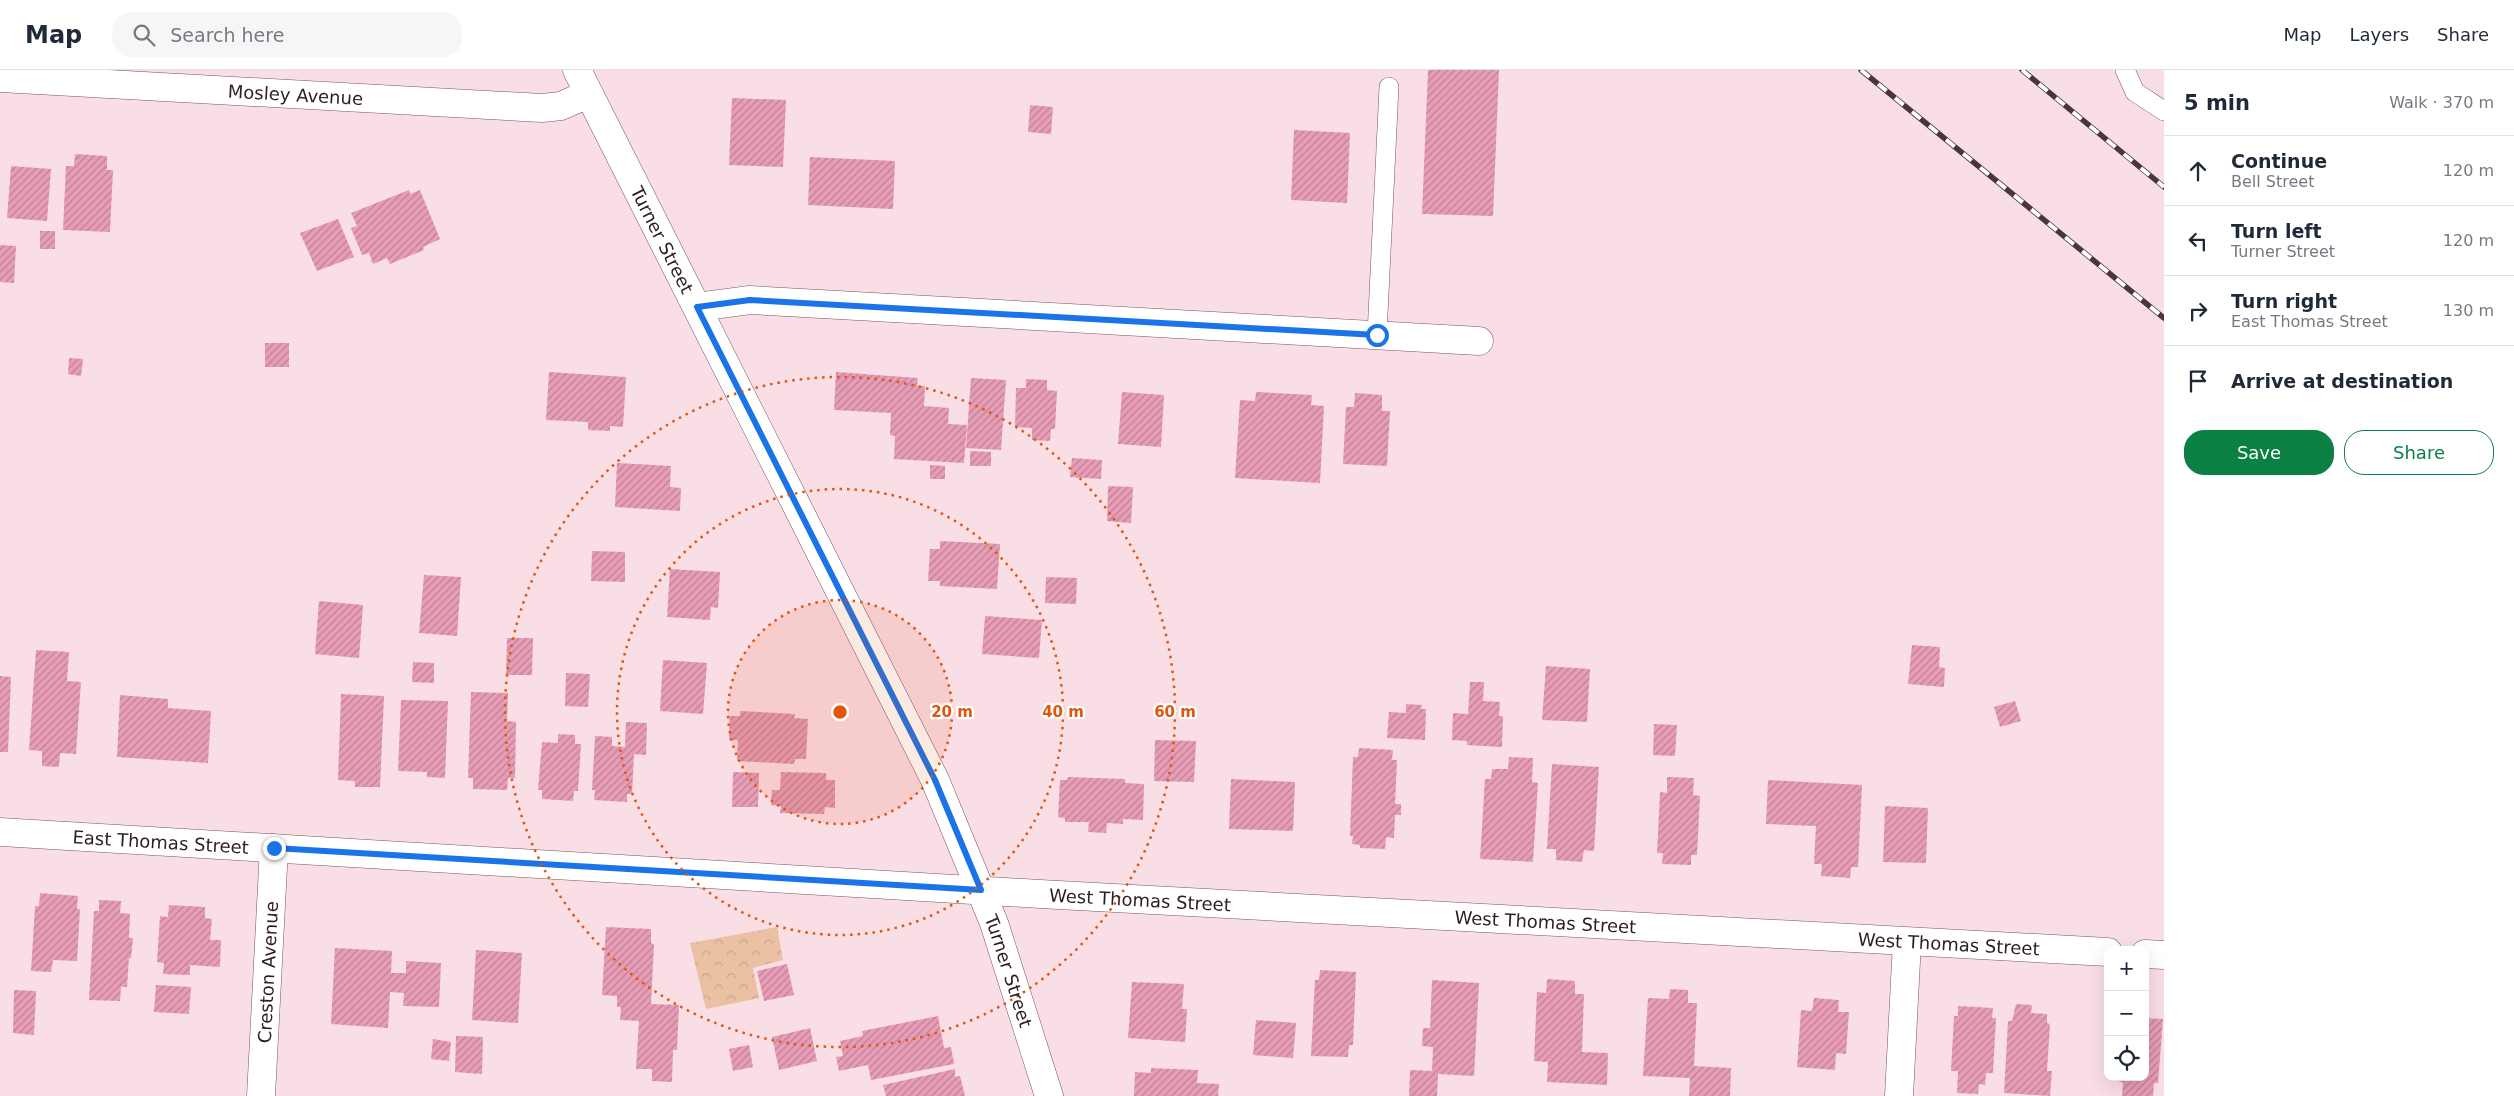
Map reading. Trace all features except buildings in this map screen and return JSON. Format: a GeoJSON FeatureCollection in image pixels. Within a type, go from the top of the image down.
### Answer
{"type":"FeatureCollection","features":[{"type":"Feature","properties":{"kind":"street","name":"Mosley Avenue"},"geometry":{"type":"LineString","coordinates":[[0,78],[542,108],[561,106],[582,82]]}},
{"type":"Feature","properties":{"kind":"street","name":"Turner Street"},"geometry":{"type":"LineString","coordinates":[[582,82],[935,780],[981,890],[1049,1096]]}},
{"type":"Feature","properties":{"kind":"street"},"geometry":{"type":"LineString","coordinates":[[697,307],[750,300],[1478,341]]}},
{"type":"Feature","properties":{"kind":"street","name":"East Thomas Street"},"geometry":{"type":"LineString","coordinates":[[0,832],[981,890]]}},
{"type":"Feature","properties":{"kind":"street","name":"Creston Avenue"},"geometry":{"type":"LineString","coordinates":[[261,1096],[274,848]]}},
{"type":"Feature","properties":{"kind":"street","name":"West Thomas Street"},"geometry":{"type":"LineString","coordinates":[[981,890],[2104,952]]}},
{"type":"Feature","properties":{"kind":"street"},"geometry":{"type":"LineString","coordinates":[[1899,1096],[1907,942]]}},
{"type":"Feature","properties":{"kind":"street"},"geometry":{"type":"LineString","coordinates":[[2149,954],[2164,955]]}},
{"type":"Feature","properties":{"kind":"lane"},"geometry":{"type":"LineString","coordinates":[[2125,70],[2135,92],[2164,111]]}},
{"type":"Feature","properties":{"kind":"lane"},"geometry":{"type":"LineString","coordinates":[[1377,335],[1388,87]]}},
{"type":"Feature","properties":{"kind":"green space"},"geometry":{"type":"Polygon","coordinates":[[[777,927],[783,960],[753,968],[759,998],[706,1009],[690,943],[777,927]]]}},
{"type":"Feature","properties":{"kind":"railway"},"geometry":{"type":"LineString","coordinates":[[1861,70],[2164,318]]}},
{"type":"Feature","properties":{"kind":"railway"},"geometry":{"type":"LineString","coordinates":[[2022,70],[2164,187]]}},
{"type":"Feature","properties":{"kind":"route"},"geometry":{"type":"LineString","coordinates":[[274,848],[981,890],[935,780],[697,307],[750,300],[1377,335]]}}]}
